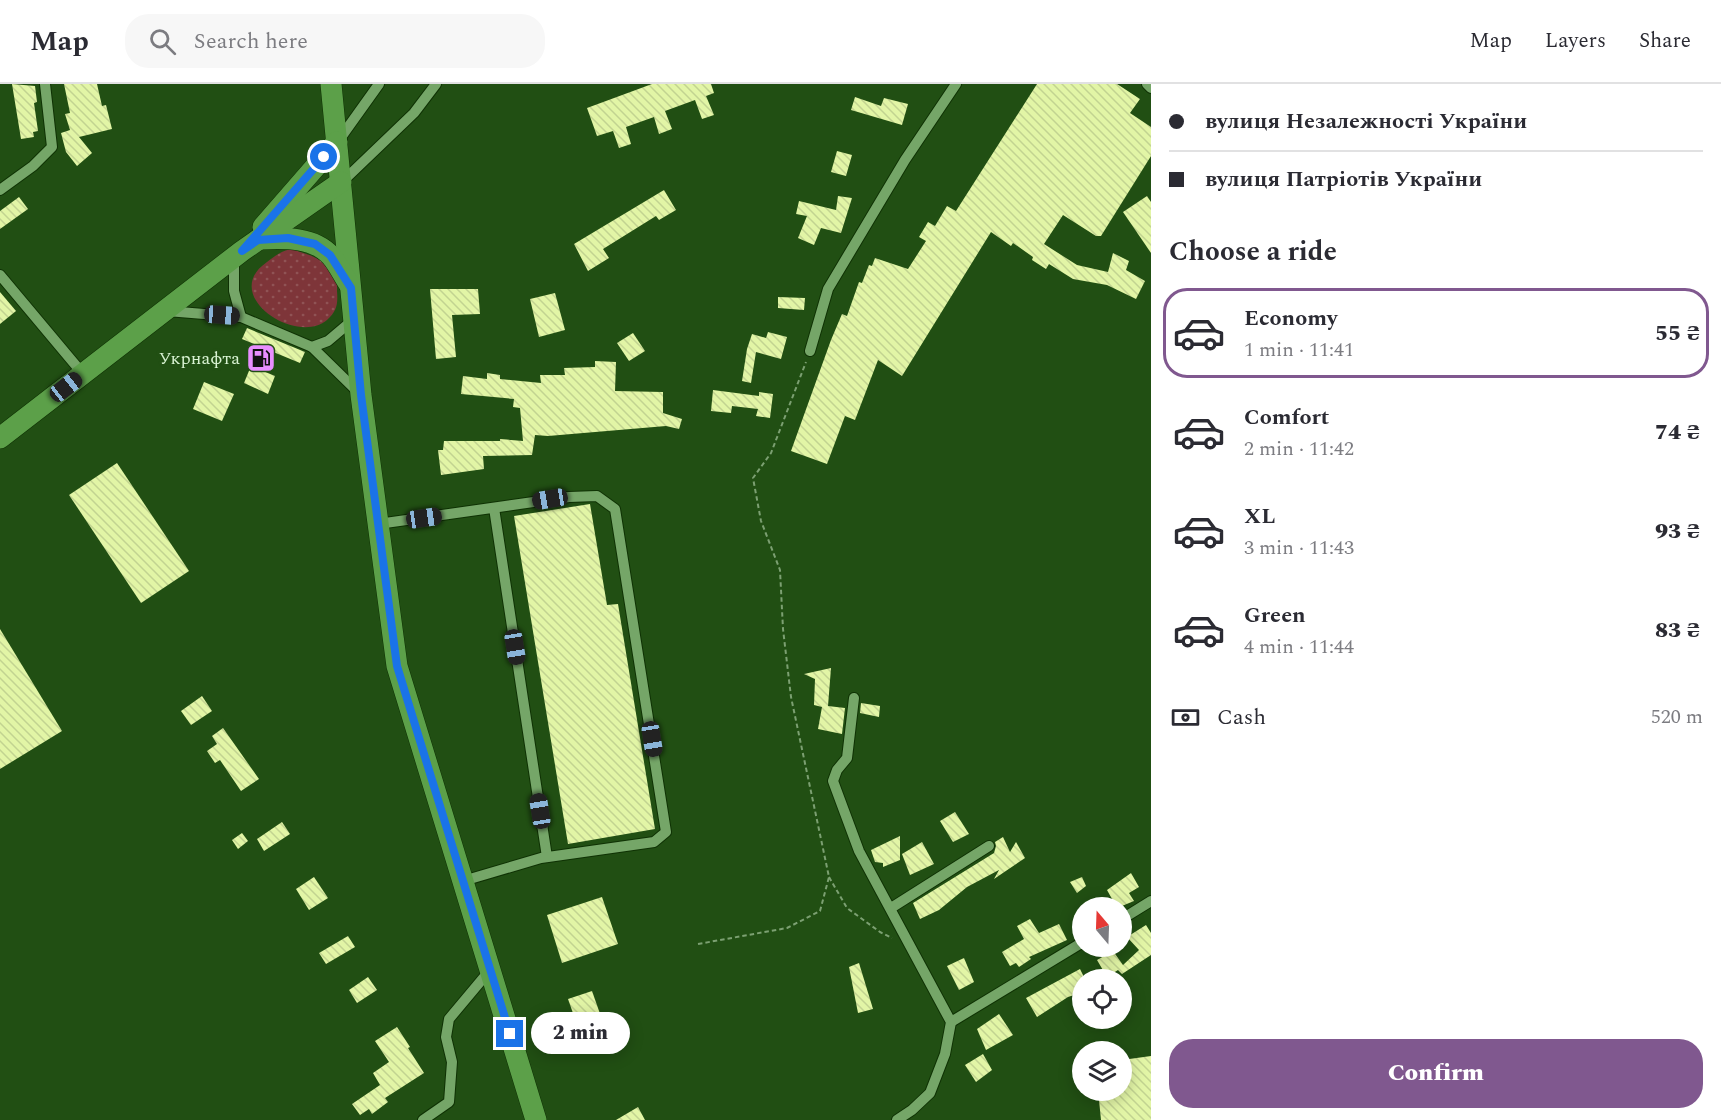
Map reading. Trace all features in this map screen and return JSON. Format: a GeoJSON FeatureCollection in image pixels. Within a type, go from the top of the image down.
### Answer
{"type":"FeatureCollection","features":[{"type":"Feature","properties":{"kind":"main road"},"geometry":{"type":"LineString","coordinates":[[331,84],[361,395],[397,666],[536,1120]]}},
{"type":"Feature","properties":{"kind":"main road"},"geometry":{"type":"LineString","coordinates":[[245,249],[337,142]]}},
{"type":"Feature","properties":{"kind":"main road"},"geometry":{"type":"LineString","coordinates":[[0,438],[245,249],[341,182]]}},
{"type":"Feature","properties":{"kind":"main road"},"geometry":{"type":"LineString","coordinates":[[245,249],[288,238],[315,244],[330,255],[351,288]]}},
{"type":"Feature","properties":{"kind":"street"},"geometry":{"type":"LineString","coordinates":[[0,190],[33,166],[52,147],[45,84]]}},
{"type":"Feature","properties":{"kind":"street"},"geometry":{"type":"LineString","coordinates":[[337,142],[379,84]]}},
{"type":"Feature","properties":{"kind":"street"},"geometry":{"type":"LineString","coordinates":[[341,182],[414,113],[436,84]]}},
{"type":"Feature","properties":{"kind":"street"},"geometry":{"type":"LineString","coordinates":[[810,351],[828,289],[905,160],[956,84]]}},
{"type":"Feature","properties":{"kind":"street"},"geometry":{"type":"LineString","coordinates":[[1147,84],[1151,88]]}},
{"type":"Feature","properties":{"kind":"street"},"geometry":{"type":"LineString","coordinates":[[241,317],[234,291],[245,249]]}},
{"type":"Feature","properties":{"kind":"street"},"geometry":{"type":"LineString","coordinates":[[0,275],[83,374]]}},
{"type":"Feature","properties":{"kind":"street"},"geometry":{"type":"LineString","coordinates":[[164,311],[241,317],[312,348],[361,395]]}},
{"type":"Feature","properties":{"kind":"street"},"geometry":{"type":"LineString","coordinates":[[312,348],[328,341],[354,319]]}},
{"type":"Feature","properties":{"kind":"street"},"geometry":{"type":"LineString","coordinates":[[378,524],[569,497],[597,496],[615,509],[666,832],[654,842],[548,857],[463,881]]}},
{"type":"Feature","properties":{"kind":"street"},"geometry":{"type":"LineString","coordinates":[[494,508],[548,857]]}},
{"type":"Feature","properties":{"kind":"street"},"geometry":{"type":"LineString","coordinates":[[854,698],[847,758],[837,770],[833,781],[860,851],[951,1022],[945,1054],[930,1093],[897,1120]]}},
{"type":"Feature","properties":{"kind":"street"},"geometry":{"type":"LineString","coordinates":[[891,908],[988,846]]}},
{"type":"Feature","properties":{"kind":"street"},"geometry":{"type":"LineString","coordinates":[[1132,913],[1151,901]]}},
{"type":"Feature","properties":{"kind":"street"},"geometry":{"type":"LineString","coordinates":[[951,1022],[1072,949]]}},
{"type":"Feature","properties":{"kind":"street"},"geometry":{"type":"LineString","coordinates":[[423,1120],[449,1102],[452,1062],[447,1037],[450,1019],[490,969]]}},
{"type":"Feature","properties":{"kind":"path"},"geometry":{"type":"LineString","coordinates":[[810,351],[771,453],[753,478],[760,521],[780,570],[783,628],[791,697],[829,877],[847,908],[880,932],[912,948]]}},
{"type":"Feature","properties":{"kind":"path"},"geometry":{"type":"LineString","coordinates":[[698,944],[787,928],[820,911],[829,877]]}},
{"type":"Feature","properties":{"kind":"shaded area"},"geometry":{"type":"Polygon","coordinates":[[[291,249],[323,262],[336,278],[335,310],[327,320],[314,326],[298,327],[282,322],[267,313],[257,302],[252,289],[255,275],[267,262],[281,252],[291,249]]]}},
{"type":"Feature","properties":{"kind":"building"},"geometry":{"type":"Polygon","coordinates":[[[12,84],[35,86],[37,102],[34,103],[38,131],[33,132],[34,137],[21,139],[12,84]]]}},
{"type":"Feature","properties":{"kind":"building"},"geometry":{"type":"Polygon","coordinates":[[[64,84],[97,84],[102,106],[106,105],[112,129],[79,137],[92,153],[77,166],[66,152],[61,133],[70,130],[65,114],[70,113],[64,84]]]}},
{"type":"Feature","properties":{"kind":"building"},"geometry":{"type":"Polygon","coordinates":[[[652,84],[711,84],[714,93],[706,96],[714,115],[702,119],[695,100],[665,111],[672,129],[659,134],[654,117],[626,127],[631,144],[619,148],[613,131],[597,136],[587,108],[652,84]]]}},
{"type":"Feature","properties":{"kind":"building"},"geometry":{"type":"Polygon","coordinates":[[[1037,84],[1117,84],[1140,99],[1130,113],[1151,127],[1151,156],[1101,236],[1096,236],[1063,215],[1044,244],[1077,265],[1108,272],[1113,253],[1129,261],[1126,270],[1145,281],[1136,299],[1107,285],[1073,279],[1049,264],[1046,269],[1013,243],[1011,246],[991,232],[902,376],[878,360],[855,420],[845,416],[827,464],[791,451],[831,340],[842,314],[847,316],[859,282],[862,283],[869,265],[872,266],[875,258],[908,269],[926,241],[919,237],[928,222],[935,226],[947,206],[956,211],[1037,84]]]}},
{"type":"Feature","properties":{"kind":"building"},"geometry":{"type":"Polygon","coordinates":[[[855,97],[881,106],[884,98],[908,104],[902,125],[851,110],[855,97]]]}},
{"type":"Feature","properties":{"kind":"building"},"geometry":{"type":"Polygon","coordinates":[[[837,151],[852,155],[846,176],[831,172],[837,151]]]}},
{"type":"Feature","properties":{"kind":"building"},"geometry":{"type":"Polygon","coordinates":[[[664,190],[676,210],[659,220],[656,216],[603,249],[609,258],[588,271],[574,244],[664,190]]]}},
{"type":"Feature","properties":{"kind":"building"},"geometry":{"type":"Polygon","coordinates":[[[838,196],[852,198],[841,233],[821,228],[814,245],[798,238],[807,216],[796,214],[799,201],[836,210],[838,196]]]}},
{"type":"Feature","properties":{"kind":"building"},"geometry":{"type":"Polygon","coordinates":[[[1147,196],[1151,202],[1151,253],[1123,212],[1147,196]]]}},
{"type":"Feature","properties":{"kind":"building"},"geometry":{"type":"Polygon","coordinates":[[[19,197],[28,209],[0,229],[0,211],[19,197]]]}},
{"type":"Feature","properties":{"kind":"building"},"geometry":{"type":"Polygon","coordinates":[[[430,289],[478,289],[480,314],[452,315],[456,357],[436,359],[430,289]]]}},
{"type":"Feature","properties":{"kind":"building"},"geometry":{"type":"Polygon","coordinates":[[[0,292],[16,311],[0,324],[0,292]]]}},
{"type":"Feature","properties":{"kind":"building"},"geometry":{"type":"Polygon","coordinates":[[[555,293],[565,330],[539,337],[530,299],[555,293]]]}},
{"type":"Feature","properties":{"kind":"building"},"geometry":{"type":"Polygon","coordinates":[[[778,297],[805,298],[804,310],[778,308],[778,297]]]}},
{"type":"Feature","properties":{"kind":"building"},"geometry":{"type":"Polygon","coordinates":[[[247,328],[305,352],[300,363],[242,339],[247,328]]]}},
{"type":"Feature","properties":{"kind":"building"},"geometry":{"type":"Polygon","coordinates":[[[768,332],[787,337],[781,359],[756,352],[751,383],[742,381],[752,334],[766,338],[768,332]]]}},
{"type":"Feature","properties":{"kind":"building"},"geometry":{"type":"Polygon","coordinates":[[[633,333],[645,351],[629,361],[617,343],[633,333]]]}},
{"type":"Feature","properties":{"kind":"building"},"geometry":{"type":"Polygon","coordinates":[[[595,361],[616,362],[615,391],[663,392],[663,413],[682,419],[679,429],[666,426],[548,436],[535,435],[532,455],[483,456],[484,469],[441,475],[438,450],[443,450],[444,441],[500,441],[500,439],[523,441],[520,408],[513,407],[514,399],[461,394],[463,376],[487,379],[487,373],[500,375],[500,379],[541,383],[540,375],[565,375],[564,368],[595,367],[595,361]]]}},
{"type":"Feature","properties":{"kind":"building"},"geometry":{"type":"Polygon","coordinates":[[[251,366],[275,376],[268,394],[244,383],[251,366]]]}},
{"type":"Feature","properties":{"kind":"building"},"geometry":{"type":"Polygon","coordinates":[[[204,382],[234,394],[222,421],[193,409],[204,382]]]}},
{"type":"Feature","properties":{"kind":"building"},"geometry":{"type":"Polygon","coordinates":[[[713,390],[759,396],[759,392],[773,394],[770,418],[756,416],[758,409],[732,406],[731,413],[711,411],[713,390]]]}},
{"type":"Feature","properties":{"kind":"building"},"geometry":{"type":"Polygon","coordinates":[[[117,463],[189,571],[141,603],[69,495],[117,463]]]}},
{"type":"Feature","properties":{"kind":"building"},"geometry":{"type":"Polygon","coordinates":[[[590,504],[607,605],[618,604],[655,829],[568,844],[514,516],[590,504]]]}},
{"type":"Feature","properties":{"kind":"building"},"geometry":{"type":"Polygon","coordinates":[[[0,629],[62,731],[0,769],[0,629]]]}},
{"type":"Feature","properties":{"kind":"building"},"geometry":{"type":"Polygon","coordinates":[[[831,668],[828,706],[845,708],[842,734],[818,729],[822,707],[814,705],[815,679],[804,674],[831,668]]]}},
{"type":"Feature","properties":{"kind":"building"},"geometry":{"type":"Polygon","coordinates":[[[202,696],[212,711],[191,725],[181,711],[202,696]]]}},
{"type":"Feature","properties":{"kind":"building"},"geometry":{"type":"Polygon","coordinates":[[[861,703],[880,706],[879,717],[860,713],[861,703]]]}},
{"type":"Feature","properties":{"kind":"building"},"geometry":{"type":"Polygon","coordinates":[[[223,728],[259,779],[241,791],[220,760],[215,763],[207,751],[217,744],[212,736],[223,728]]]}},
{"type":"Feature","properties":{"kind":"building"},"geometry":{"type":"Polygon","coordinates":[[[955,812],[969,834],[953,842],[940,821],[955,812]]]}},
{"type":"Feature","properties":{"kind":"building"},"geometry":{"type":"Polygon","coordinates":[[[282,822],[290,834],[264,851],[257,839],[282,822]]]}},
{"type":"Feature","properties":{"kind":"building"},"geometry":{"type":"Polygon","coordinates":[[[242,833],[248,841],[238,849],[232,840],[242,833]]]}},
{"type":"Feature","properties":{"kind":"building"},"geometry":{"type":"Polygon","coordinates":[[[900,836],[900,860],[883,867],[883,863],[875,862],[871,850],[900,836]]]}},
{"type":"Feature","properties":{"kind":"building"},"geometry":{"type":"Polygon","coordinates":[[[1003,837],[1010,852],[1016,842],[1025,858],[994,879],[999,870],[967,887],[939,910],[920,919],[913,903],[994,853],[995,842],[1003,837]]]}},
{"type":"Feature","properties":{"kind":"building"},"geometry":{"type":"Polygon","coordinates":[[[922,842],[934,864],[910,875],[902,854],[922,842]]]}},
{"type":"Feature","properties":{"kind":"building"},"geometry":{"type":"Polygon","coordinates":[[[1131,873],[1139,887],[1129,893],[1132,897],[1111,897],[1107,890],[1131,873]]]}},
{"type":"Feature","properties":{"kind":"building"},"geometry":{"type":"Polygon","coordinates":[[[314,877],[328,898],[309,910],[296,889],[314,877]]]}},
{"type":"Feature","properties":{"kind":"building"},"geometry":{"type":"Polygon","coordinates":[[[1082,877],[1086,886],[1077,893],[1070,882],[1082,877]]]}},
{"type":"Feature","properties":{"kind":"building"},"geometry":{"type":"Polygon","coordinates":[[[602,897],[618,944],[562,963],[547,915],[602,897]]]}},
{"type":"Feature","properties":{"kind":"building"},"geometry":{"type":"Polygon","coordinates":[[[1030,919],[1039,933],[1059,924],[1067,940],[1029,957],[1031,959],[1019,967],[1016,963],[1010,966],[1002,952],[1024,939],[1017,926],[1030,919]]]}},
{"type":"Feature","properties":{"kind":"building"},"geometry":{"type":"Polygon","coordinates":[[[1146,925],[1151,933],[1151,955],[1130,969],[1102,969],[1097,960],[1102,957],[1117,957],[1123,965],[1139,950],[1132,942],[1132,934],[1146,925]]]}},
{"type":"Feature","properties":{"kind":"building"},"geometry":{"type":"Polygon","coordinates":[[[348,936],[355,947],[326,964],[319,953],[348,936]]]}},
{"type":"Feature","properties":{"kind":"building"},"geometry":{"type":"Polygon","coordinates":[[[964,958],[974,982],[959,990],[947,966],[964,958]]]}},
{"type":"Feature","properties":{"kind":"building"},"geometry":{"type":"Polygon","coordinates":[[[859,963],[873,1009],[858,1013],[849,967],[859,963]]]}},
{"type":"Feature","properties":{"kind":"building"},"geometry":{"type":"Polygon","coordinates":[[[1072,973],[1072,996],[1037,1017],[1026,998],[1072,973]]]}},
{"type":"Feature","properties":{"kind":"building"},"geometry":{"type":"Polygon","coordinates":[[[368,977],[377,990],[357,1003],[349,990],[368,977]]]}},
{"type":"Feature","properties":{"kind":"building"},"geometry":{"type":"Polygon","coordinates":[[[592,991],[604,1025],[580,1033],[568,999],[592,991]]]}},
{"type":"Feature","properties":{"kind":"building"},"geometry":{"type":"Polygon","coordinates":[[[999,1014],[1013,1035],[986,1050],[977,1029],[999,1014]]]}},
{"type":"Feature","properties":{"kind":"building"},"geometry":{"type":"Polygon","coordinates":[[[397,1027],[424,1073],[385,1098],[388,1102],[372,1114],[369,1109],[360,1115],[352,1104],[380,1085],[373,1073],[389,1062],[375,1041],[397,1027]]]}},
{"type":"Feature","properties":{"kind":"building"},"geometry":{"type":"Polygon","coordinates":[[[983,1054],[992,1070],[976,1082],[965,1065],[983,1054]]]}},
{"type":"Feature","properties":{"kind":"building"},"geometry":{"type":"Polygon","coordinates":[[[1151,1056],[1151,1120],[1101,1120],[1099,1101],[1132,1101],[1132,1059],[1151,1056]]]}},
{"type":"Feature","properties":{"kind":"building"},"geometry":{"type":"Polygon","coordinates":[[[638,1107],[645,1120],[616,1120],[638,1107]]]}},
{"type":"Feature","properties":{"kind":"place","name":"Укрнафта"},"geometry":{"type":"Point","coordinates":[261,358]}},
{"type":"Feature","properties":{"kind":"route"},"geometry":{"type":"LineString","coordinates":[[324,157],[242,251],[258,240],[288,238],[315,244],[330,255],[351,288],[361,395],[397,666],[510,1034]]}}]}
